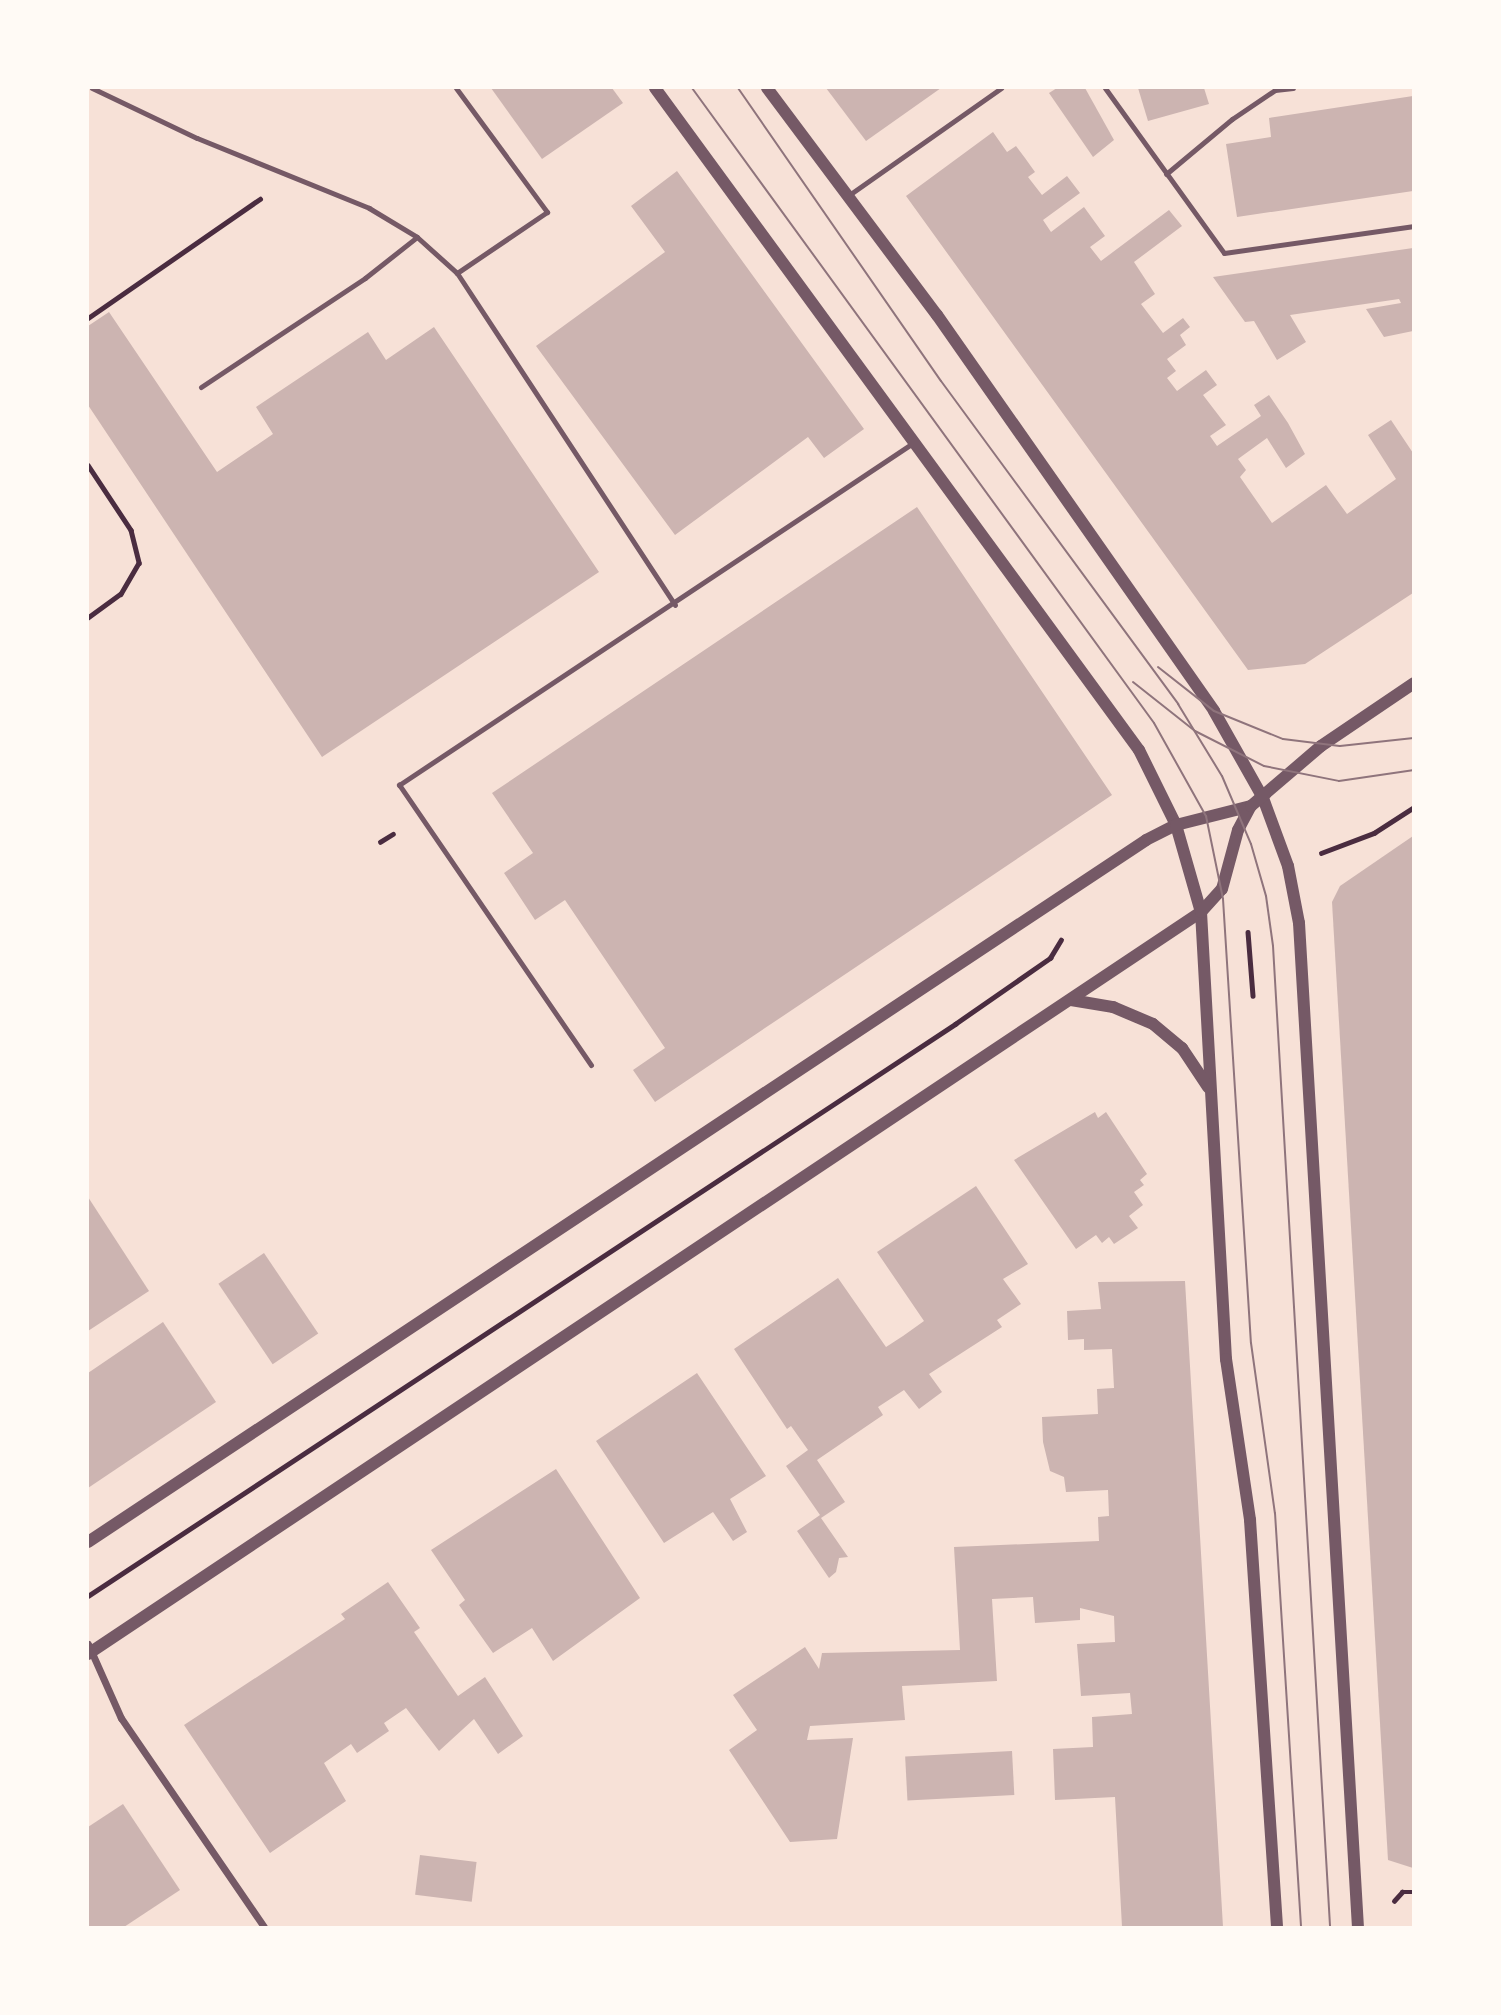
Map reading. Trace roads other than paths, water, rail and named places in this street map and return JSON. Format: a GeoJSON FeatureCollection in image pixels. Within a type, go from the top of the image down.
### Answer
{"type":"FeatureCollection","features":[{"type":"Feature","properties":{"kind":"street"},"geometry":{"type":"LineString","coordinates":[[655,88],[916,441],[1139,750],[1176,825],[1201,912],[1226,1359],[1250,1520],[1277,1927]]}},
{"type":"Feature","properties":{"kind":"street"},"geometry":{"type":"LineString","coordinates":[[767,88],[945,327],[1214,710],[1263,797],[1288,866],[1299,923],[1358,1927]]}},
{"type":"Feature","properties":{"kind":"street"},"geometry":{"type":"LineString","coordinates":[[88,1542],[1146,840],[1176,825],[1251,806],[1321,746],[1413,683]]}},
{"type":"Feature","properties":{"kind":"street"},"geometry":{"type":"LineString","coordinates":[[264,1927],[121,1718],[89,1649],[1201,912],[1222,889],[1238,830],[1251,806]]}},
{"type":"Feature","properties":{"kind":"street"},"geometry":{"type":"LineString","coordinates":[[1071,1000],[1112,1007],[1153,1024],[1182,1048],[1209,1088]]}},
{"type":"Feature","properties":{"kind":"lane"},"geometry":{"type":"LineString","coordinates":[[92,88],[289,178],[369,208],[416,237],[457,273],[675,605]]}},
{"type":"Feature","properties":{"kind":"lane"},"geometry":{"type":"LineString","coordinates":[[456,88],[547,212],[457,273]]}},
{"type":"Feature","properties":{"kind":"lane"},"geometry":{"type":"LineString","coordinates":[[846,197],[1001,88]]}},
{"type":"Feature","properties":{"kind":"lane"},"geometry":{"type":"LineString","coordinates":[[1105,88],[1224,253],[1413,226]]}},
{"type":"Feature","properties":{"kind":"lane"},"geometry":{"type":"LineString","coordinates":[[1166,174],[1232,119],[1275,90],[1293,88]]}},
{"type":"Feature","properties":{"kind":"lane"},"geometry":{"type":"LineString","coordinates":[[201,387],[365,278],[416,237]]}},
{"type":"Feature","properties":{"kind":"lane"},"geometry":{"type":"LineString","coordinates":[[591,1065],[399,785],[675,605],[916,441]]}},
{"type":"Feature","properties":{"kind":"tram line"},"geometry":{"type":"LineString","coordinates":[[692,88],[1154,723],[1206,816],[1223,899],[1251,1343],[1275,1513],[1301,1927]]}},
{"type":"Feature","properties":{"kind":"tram line"},"geometry":{"type":"LineString","coordinates":[[738,88],[941,381],[1178,704],[1222,776],[1251,844],[1266,896],[1273,946],[1330,1927]]}},
{"type":"Feature","properties":{"kind":"tram line"},"geometry":{"type":"LineString","coordinates":[[1158,667],[1214,711],[1283,739],[1340,746],[1414,738]]}},
{"type":"Feature","properties":{"kind":"tram line"},"geometry":{"type":"LineString","coordinates":[[1133,682],[1195,731],[1264,766],[1339,781],[1414,770]]}}]}
